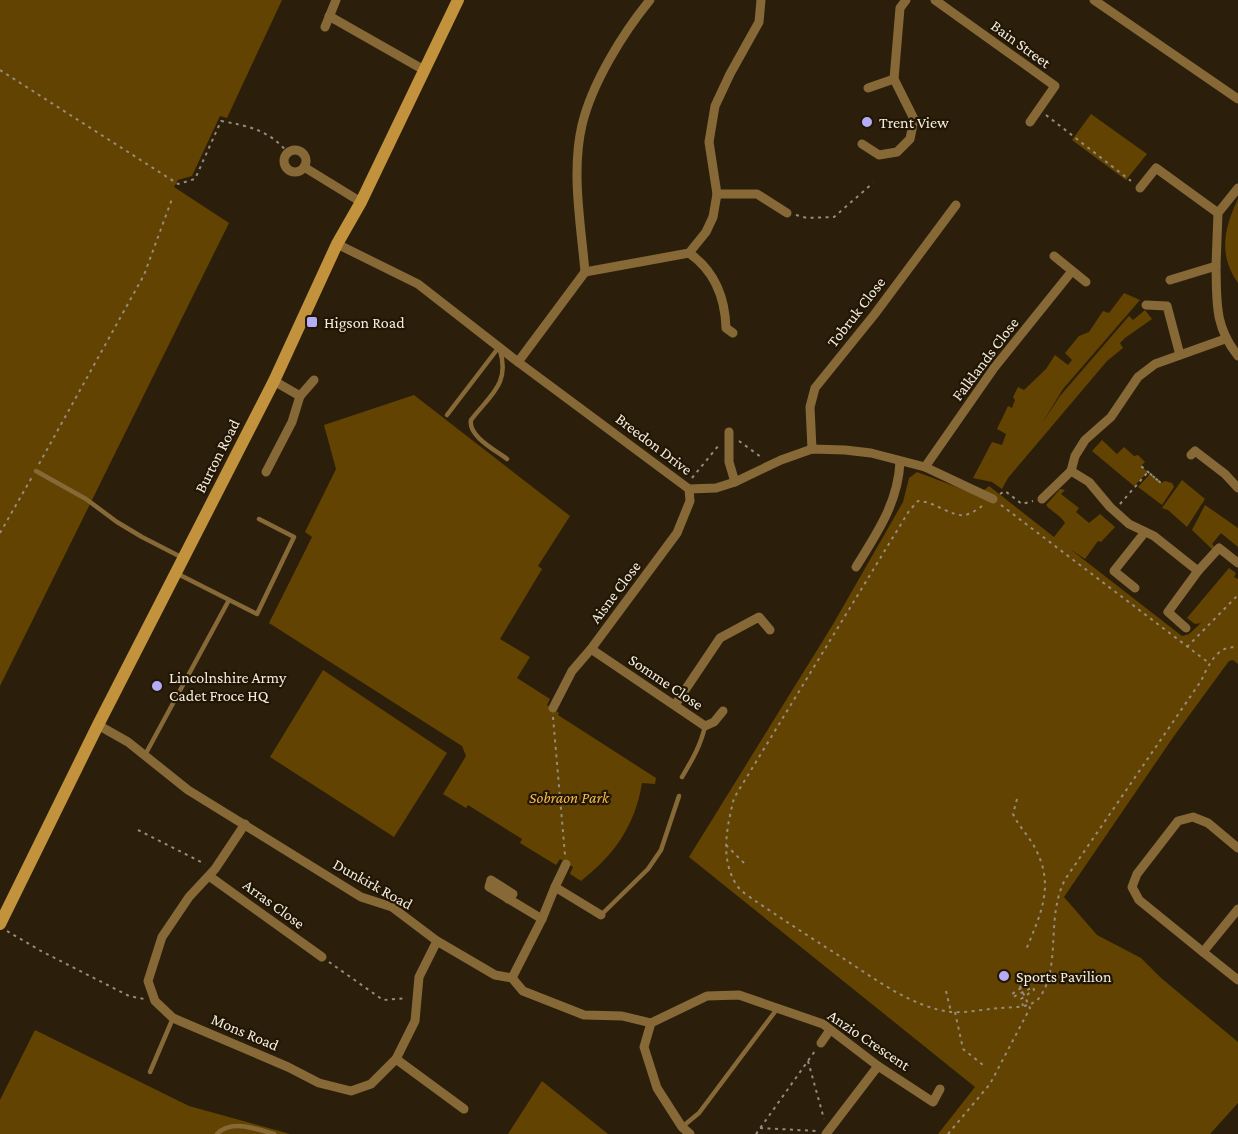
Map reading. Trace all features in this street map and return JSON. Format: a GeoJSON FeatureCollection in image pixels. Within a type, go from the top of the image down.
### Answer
{"type":"FeatureCollection","features":[{"type":"Feature","properties":{"kind":"main road","name":"Burton Road"},"geometry":{"type":"LineString","coordinates":[[3,927],[98,725],[274,381],[337,244],[361,202],[458,0]]}},
{"type":"Feature","properties":{"kind":"street"},"geometry":{"type":"LineString","coordinates":[[325,27],[336,0]]}},
{"type":"Feature","properties":{"kind":"street"},"geometry":{"type":"LineString","coordinates":[[518,362],[585,272],[578,173],[582,126],[593,94],[610,62],[650,0]]}},
{"type":"Feature","properties":{"kind":"street"},"geometry":{"type":"LineString","coordinates":[[585,272],[689,253],[706,232],[713,217],[717,194],[709,142],[716,106],[730,74],[759,22],[761,0]]}},
{"type":"Feature","properties":{"kind":"street"},"geometry":{"type":"LineString","coordinates":[[862,144],[879,155],[897,152],[910,139],[914,119],[894,79],[900,8],[906,0]]}},
{"type":"Feature","properties":{"kind":"street","name":"Bain Street"},"geometry":{"type":"LineString","coordinates":[[935,0],[1055,87],[1030,122]]}},
{"type":"Feature","properties":{"kind":"street"},"geometry":{"type":"LineString","coordinates":[[1094,0],[1238,99]]}},
{"type":"Feature","properties":{"kind":"street"},"geometry":{"type":"LineString","coordinates":[[329,16],[424,70]]}},
{"type":"Feature","properties":{"kind":"street"},"geometry":{"type":"LineString","coordinates":[[868,88],[894,79]]}},
{"type":"Feature","properties":{"kind":"street"},"geometry":{"type":"LineString","coordinates":[[297,151],[303,154],[306,160],[304,167],[296,172],[287,169],[285,162],[288,153],[297,151]]}},
{"type":"Feature","properties":{"kind":"street"},"geometry":{"type":"LineString","coordinates":[[304,167],[361,202]]}},
{"type":"Feature","properties":{"kind":"street"},"geometry":{"type":"LineString","coordinates":[[1140,188],[1156,168],[1218,213]]}},
{"type":"Feature","properties":{"kind":"street"},"geometry":{"type":"LineString","coordinates":[[1238,188],[1218,213],[1216,266],[1218,319],[1225,339],[1238,356]]}},
{"type":"Feature","properties":{"kind":"street"},"geometry":{"type":"LineString","coordinates":[[717,194],[757,194],[787,213]]}},
{"type":"Feature","properties":{"kind":"street","name":"Tobruk Close"},"geometry":{"type":"LineString","coordinates":[[812,449],[810,407],[815,388],[874,315],[956,205]]}},
{"type":"Feature","properties":{"kind":"street","name":"Breedon Drive"},"geometry":{"type":"LineString","coordinates":[[337,244],[418,284],[518,362],[689,489],[716,488],[735,482],[781,460],[812,449],[845,450],[872,453],[925,467],[993,499]]}},
{"type":"Feature","properties":{"kind":"street"},"geometry":{"type":"LineString","coordinates":[[689,253],[704,263],[717,287],[725,309],[726,328],[733,333]]}},
{"type":"Feature","properties":{"kind":"street"},"geometry":{"type":"LineString","coordinates":[[1054,256],[1086,282]]}},
{"type":"Feature","properties":{"kind":"street"},"geometry":{"type":"LineString","coordinates":[[1170,280],[1216,266]]}},
{"type":"Feature","properties":{"kind":"street","name":"Falklands Close"},"geometry":{"type":"LineString","coordinates":[[925,467],[994,368],[1072,271]]}},
{"type":"Feature","properties":{"kind":"street"},"geometry":{"type":"LineString","coordinates":[[1146,305],[1167,306],[1180,355]]}},
{"type":"Feature","properties":{"kind":"street"},"geometry":{"type":"LineString","coordinates":[[1042,499],[1071,471],[1075,456],[1085,440],[1111,417],[1138,377],[1155,364],[1225,339]]}},
{"type":"Feature","properties":{"kind":"street"},"geometry":{"type":"LineString","coordinates":[[266,472],[292,422],[300,396],[314,380]]}},
{"type":"Feature","properties":{"kind":"street"},"geometry":{"type":"LineString","coordinates":[[274,381],[300,396]]}},
{"type":"Feature","properties":{"kind":"street"},"geometry":{"type":"LineString","coordinates":[[729,432],[729,462],[735,482]]}},
{"type":"Feature","properties":{"kind":"street"},"geometry":{"type":"LineString","coordinates":[[1195,451],[1225,474],[1238,488]]}},
{"type":"Feature","properties":{"kind":"street"},"geometry":{"type":"LineString","coordinates":[[856,567],[882,527],[892,506],[900,479],[900,462]]}},
{"type":"Feature","properties":{"kind":"street"},"geometry":{"type":"LineString","coordinates":[[1071,471],[1089,482],[1129,524],[1145,532],[1198,571]]}},
{"type":"Feature","properties":{"kind":"street","name":"Aisne Close"},"geometry":{"type":"LineString","coordinates":[[553,708],[572,671],[677,533],[690,501],[689,489]]}},
{"type":"Feature","properties":{"kind":"street"},"geometry":{"type":"LineString","coordinates":[[1136,588],[1114,571],[1145,532]]}},
{"type":"Feature","properties":{"kind":"street"},"geometry":{"type":"LineString","coordinates":[[1186,628],[1168,612],[1198,571],[1219,548],[1238,563]]}},
{"type":"Feature","properties":{"kind":"street"},"geometry":{"type":"LineString","coordinates":[[675,705],[720,638],[759,617],[770,630]]}},
{"type":"Feature","properties":{"kind":"street","name":"Somme Close"},"geometry":{"type":"LineString","coordinates":[[591,649],[705,726],[714,722],[723,711]]}},
{"type":"Feature","properties":{"kind":"street","name":"Dunkirk Road"},"geometry":{"type":"LineString","coordinates":[[98,725],[128,742],[188,790],[361,897],[392,907],[437,941],[495,975],[512,978],[523,991],[584,1015],[622,1016],[651,1023]]}},
{"type":"Feature","properties":{"kind":"street"},"geometry":{"type":"LineString","coordinates":[[1238,848],[1208,823],[1193,817],[1178,821],[1137,874],[1132,887],[1139,900],[1238,981]]}},
{"type":"Feature","properties":{"kind":"street"},"geometry":{"type":"LineString","coordinates":[[155,1001],[148,981],[162,938],[189,897],[212,872],[245,824]]}},
{"type":"Feature","properties":{"kind":"street"},"geometry":{"type":"LineString","coordinates":[[512,978],[542,919],[566,864]]}},
{"type":"Feature","properties":{"kind":"street","name":"Arras Close"},"geometry":{"type":"LineString","coordinates":[[212,872],[322,957]]}},
{"type":"Feature","properties":{"kind":"street"},"geometry":{"type":"LineString","coordinates":[[555,887],[601,915]]}},
{"type":"Feature","properties":{"kind":"street"},"geometry":{"type":"LineString","coordinates":[[508,899],[542,919]]}},
{"type":"Feature","properties":{"kind":"street"},"geometry":{"type":"LineString","coordinates":[[1203,952],[1238,909]]}},
{"type":"Feature","properties":{"kind":"street","name":"Mons Road"},"geometry":{"type":"LineString","coordinates":[[155,1001],[173,1018],[288,1067],[319,1083],[351,1091],[371,1084],[396,1059],[415,1021],[419,977],[437,941]]}},
{"type":"Feature","properties":{"kind":"street","name":"Anzio Crescent"},"geometry":{"type":"LineString","coordinates":[[651,1023],[707,996],[739,995],[823,1024],[878,1066],[933,1101],[940,1089]]}},
{"type":"Feature","properties":{"kind":"street"},"geometry":{"type":"LineString","coordinates":[[651,1023],[644,1047],[657,1088],[682,1128],[690,1134]]}},
{"type":"Feature","properties":{"kind":"street"},"geometry":{"type":"LineString","coordinates":[[821,1042],[830,1030]]}},
{"type":"Feature","properties":{"kind":"street"},"geometry":{"type":"LineString","coordinates":[[396,1059],[464,1109]]}},
{"type":"Feature","properties":{"kind":"street"},"geometry":{"type":"LineString","coordinates":[[828,1133],[878,1066]]}},
{"type":"Feature","properties":{"kind":"lane"},"geometry":{"type":"LineString","coordinates":[[447,415],[500,347]]}},
{"type":"Feature","properties":{"kind":"lane"},"geometry":{"type":"LineString","coordinates":[[500,347],[503,376],[470,424],[474,433],[507,459]]}},
{"type":"Feature","properties":{"kind":"lane"},"geometry":{"type":"LineString","coordinates":[[36,471],[86,499],[134,532],[184,558]]}},
{"type":"Feature","properties":{"kind":"lane"},"geometry":{"type":"LineString","coordinates":[[176,573],[257,614],[294,537],[259,519]]}},
{"type":"Feature","properties":{"kind":"lane"},"geometry":{"type":"LineString","coordinates":[[145,755],[229,600]]}},
{"type":"Feature","properties":{"kind":"lane"},"geometry":{"type":"LineString","coordinates":[[682,777],[702,740],[705,726]]}},
{"type":"Feature","properties":{"kind":"lane"},"geometry":{"type":"LineString","coordinates":[[601,915],[648,869],[661,850],[679,796]]}},
{"type":"Feature","properties":{"kind":"lane"},"geometry":{"type":"LineString","coordinates":[[682,1128],[699,1113],[777,1009]]}},
{"type":"Feature","properties":{"kind":"lane"},"geometry":{"type":"LineString","coordinates":[[150,1071],[173,1018]]}},
{"type":"Feature","properties":{"kind":"lane"},"geometry":{"type":"LineString","coordinates":[[217,1134],[223,1128],[233,1126],[274,1134]]}},
{"type":"Feature","properties":{"kind":"path"},"geometry":{"type":"LineString","coordinates":[[0,70],[178,184],[195,178],[221,121],[251,126],[280,144],[288,153]]}},
{"type":"Feature","properties":{"kind":"path"},"geometry":{"type":"LineString","coordinates":[[1039,109],[1140,188]]}},
{"type":"Feature","properties":{"kind":"path"},"geometry":{"type":"LineString","coordinates":[[787,213],[807,218],[834,217],[873,183]]}},
{"type":"Feature","properties":{"kind":"path"},"geometry":{"type":"LineString","coordinates":[[0,533],[144,275],[172,199]]}},
{"type":"Feature","properties":{"kind":"path"},"geometry":{"type":"LineString","coordinates":[[1114,510],[1148,472],[1161,483],[1141,466]]}},
{"type":"Feature","properties":{"kind":"path"},"geometry":{"type":"LineString","coordinates":[[1042,499],[1022,504],[1005,491],[966,515],[957,514],[927,501],[918,501],[909,511],[734,798],[726,845],[729,868],[739,888],[757,902],[897,992],[926,1005],[953,1012],[1029,1004],[1040,996],[1049,972],[1055,908],[1060,889],[1200,681],[1209,663],[1228,647],[1238,648]]}},
{"type":"Feature","properties":{"kind":"path"},"geometry":{"type":"LineString","coordinates":[[993,499],[1209,663]]}},
{"type":"Feature","properties":{"kind":"path"},"geometry":{"type":"LineString","coordinates":[[1187,647],[1238,595]]}},
{"type":"Feature","properties":{"kind":"path"},"geometry":{"type":"LineString","coordinates":[[553,708],[566,864]]}},
{"type":"Feature","properties":{"kind":"path"},"geometry":{"type":"LineString","coordinates":[[1017,799],[1013,814],[1036,850],[1045,879],[1044,905],[1026,950]]}},
{"type":"Feature","properties":{"kind":"path"},"geometry":{"type":"LineString","coordinates":[[138,830],[212,872]]}},
{"type":"Feature","properties":{"kind":"path"},"geometry":{"type":"LineString","coordinates":[[726,845],[747,866]]}},
{"type":"Feature","properties":{"kind":"path"},"geometry":{"type":"LineString","coordinates":[[3,927],[41,951],[129,996],[155,1001]]}},
{"type":"Feature","properties":{"kind":"path"},"geometry":{"type":"LineString","coordinates":[[322,957],[382,1000],[416,998]]}},
{"type":"Feature","properties":{"kind":"path"},"geometry":{"type":"LineString","coordinates":[[948,1134],[990,1084],[1030,1008],[1019,984]]}},
{"type":"Feature","properties":{"kind":"path"},"geometry":{"type":"LineString","coordinates":[[1022,990],[1033,987],[1033,992],[1021,999],[1023,1006]]}},
{"type":"Feature","properties":{"kind":"path"},"geometry":{"type":"LineString","coordinates":[[946,991],[963,1049],[983,1065]]}},
{"type":"Feature","properties":{"kind":"path"},"geometry":{"type":"LineString","coordinates":[[756,1134],[760,1128],[808,1061],[828,1133],[760,1128]]}},
{"type":"Feature","properties":{"kind":"green space"},"geometry":{"type":"Polygon","coordinates":[[[0,0],[282,0],[227,118],[220,116],[192,176],[178,180],[174,187],[229,223],[0,686],[0,0]]]}},
{"type":"Feature","properties":{"kind":"green space"},"geometry":{"type":"Polygon","coordinates":[[[1091,114],[1147,154],[1126,180],[1072,140],[1091,114]]]}},
{"type":"Feature","properties":{"kind":"green space"},"geometry":{"type":"Polygon","coordinates":[[[1238,199],[1238,283],[1228,262],[1225,241],[1229,220],[1238,199]]]}},
{"type":"Feature","properties":{"kind":"green space"},"geometry":{"type":"Polygon","coordinates":[[[1124,293],[1140,300],[1063,389],[1041,425],[1060,396],[1129,316],[1133,320],[1145,310],[1152,319],[1120,343],[1123,348],[1107,361],[1008,478],[1002,489],[992,482],[973,478],[992,442],[1002,445],[1006,434],[997,429],[1008,406],[1012,408],[1015,400],[1013,397],[1018,387],[1024,390],[1046,369],[1055,355],[1068,365],[1072,360],[1065,353],[1079,336],[1089,332],[1103,311],[1109,313],[1124,293]]]}},
{"type":"Feature","properties":{"kind":"green space","name":"Sobraon Park"},"geometry":{"type":"Polygon","coordinates":[[[414,395],[570,516],[538,566],[542,569],[500,639],[530,657],[517,678],[550,699],[547,705],[559,713],[558,715],[656,778],[655,784],[642,783],[634,813],[621,838],[603,861],[581,881],[570,874],[573,867],[560,859],[556,865],[520,843],[522,839],[468,805],[466,808],[443,794],[466,756],[462,746],[269,623],[312,537],[305,532],[336,469],[324,425],[414,395]]]}},
{"type":"Feature","properties":{"kind":"green space"},"geometry":{"type":"Polygon","coordinates":[[[1102,440],[1117,454],[1124,447],[1145,462],[1141,466],[1148,472],[1134,486],[1092,451],[1102,440]]]}},
{"type":"Feature","properties":{"kind":"green space"},"geometry":{"type":"Polygon","coordinates":[[[917,472],[978,495],[989,486],[1054,537],[1065,523],[1046,505],[1060,489],[1065,490],[1061,494],[1079,508],[1076,512],[1089,523],[1100,514],[1115,527],[1101,542],[1098,541],[1085,559],[1070,549],[1182,636],[1189,634],[1201,623],[1195,624],[1187,618],[1229,568],[1236,573],[1234,577],[1238,579],[1238,664],[1233,660],[1229,661],[1174,736],[1064,897],[1097,935],[1141,958],[1161,978],[1238,1042],[1238,1103],[1210,1134],[938,1134],[975,1087],[689,857],[832,626],[903,502],[909,478],[917,472]]]}},
{"type":"Feature","properties":{"kind":"green space"},"geometry":{"type":"Polygon","coordinates":[[[1150,474],[1161,483],[1165,481],[1172,483],[1174,487],[1162,505],[1138,487],[1150,474]]]}},
{"type":"Feature","properties":{"kind":"green space"},"geometry":{"type":"Polygon","coordinates":[[[1182,480],[1205,499],[1187,527],[1168,510],[1162,508],[1182,480]]]}},
{"type":"Feature","properties":{"kind":"green space"},"geometry":{"type":"Polygon","coordinates":[[[1205,505],[1238,528],[1238,547],[1221,533],[1212,544],[1216,549],[1214,551],[1192,530],[1205,505]]]}},
{"type":"Feature","properties":{"kind":"green space"},"geometry":{"type":"Polygon","coordinates":[[[323,670],[447,753],[394,837],[270,757],[323,670]]]}},
{"type":"Feature","properties":{"kind":"green space"},"geometry":{"type":"Polygon","coordinates":[[[35,1030],[189,1106],[290,1134],[0,1134],[0,1100],[35,1030]]]}},
{"type":"Feature","properties":{"kind":"green space"},"geometry":{"type":"Polygon","coordinates":[[[542,1081],[608,1134],[508,1134],[542,1081]]]}},
{"type":"Feature","properties":{"kind":"place","name":"Trent View"},"geometry":{"type":"Point","coordinates":[867,122]}},
{"type":"Feature","properties":{"kind":"place","name":"Higson Road"},"geometry":{"type":"Point","coordinates":[312,322]}},
{"type":"Feature","properties":{"kind":"place","name":"Lincolnshire Army Cadet Froce HQ"},"geometry":{"type":"Point","coordinates":[157,686]}},
{"type":"Feature","properties":{"kind":"place","name":"Sports Pavilion"},"geometry":{"type":"Point","coordinates":[1004,976]}}]}
